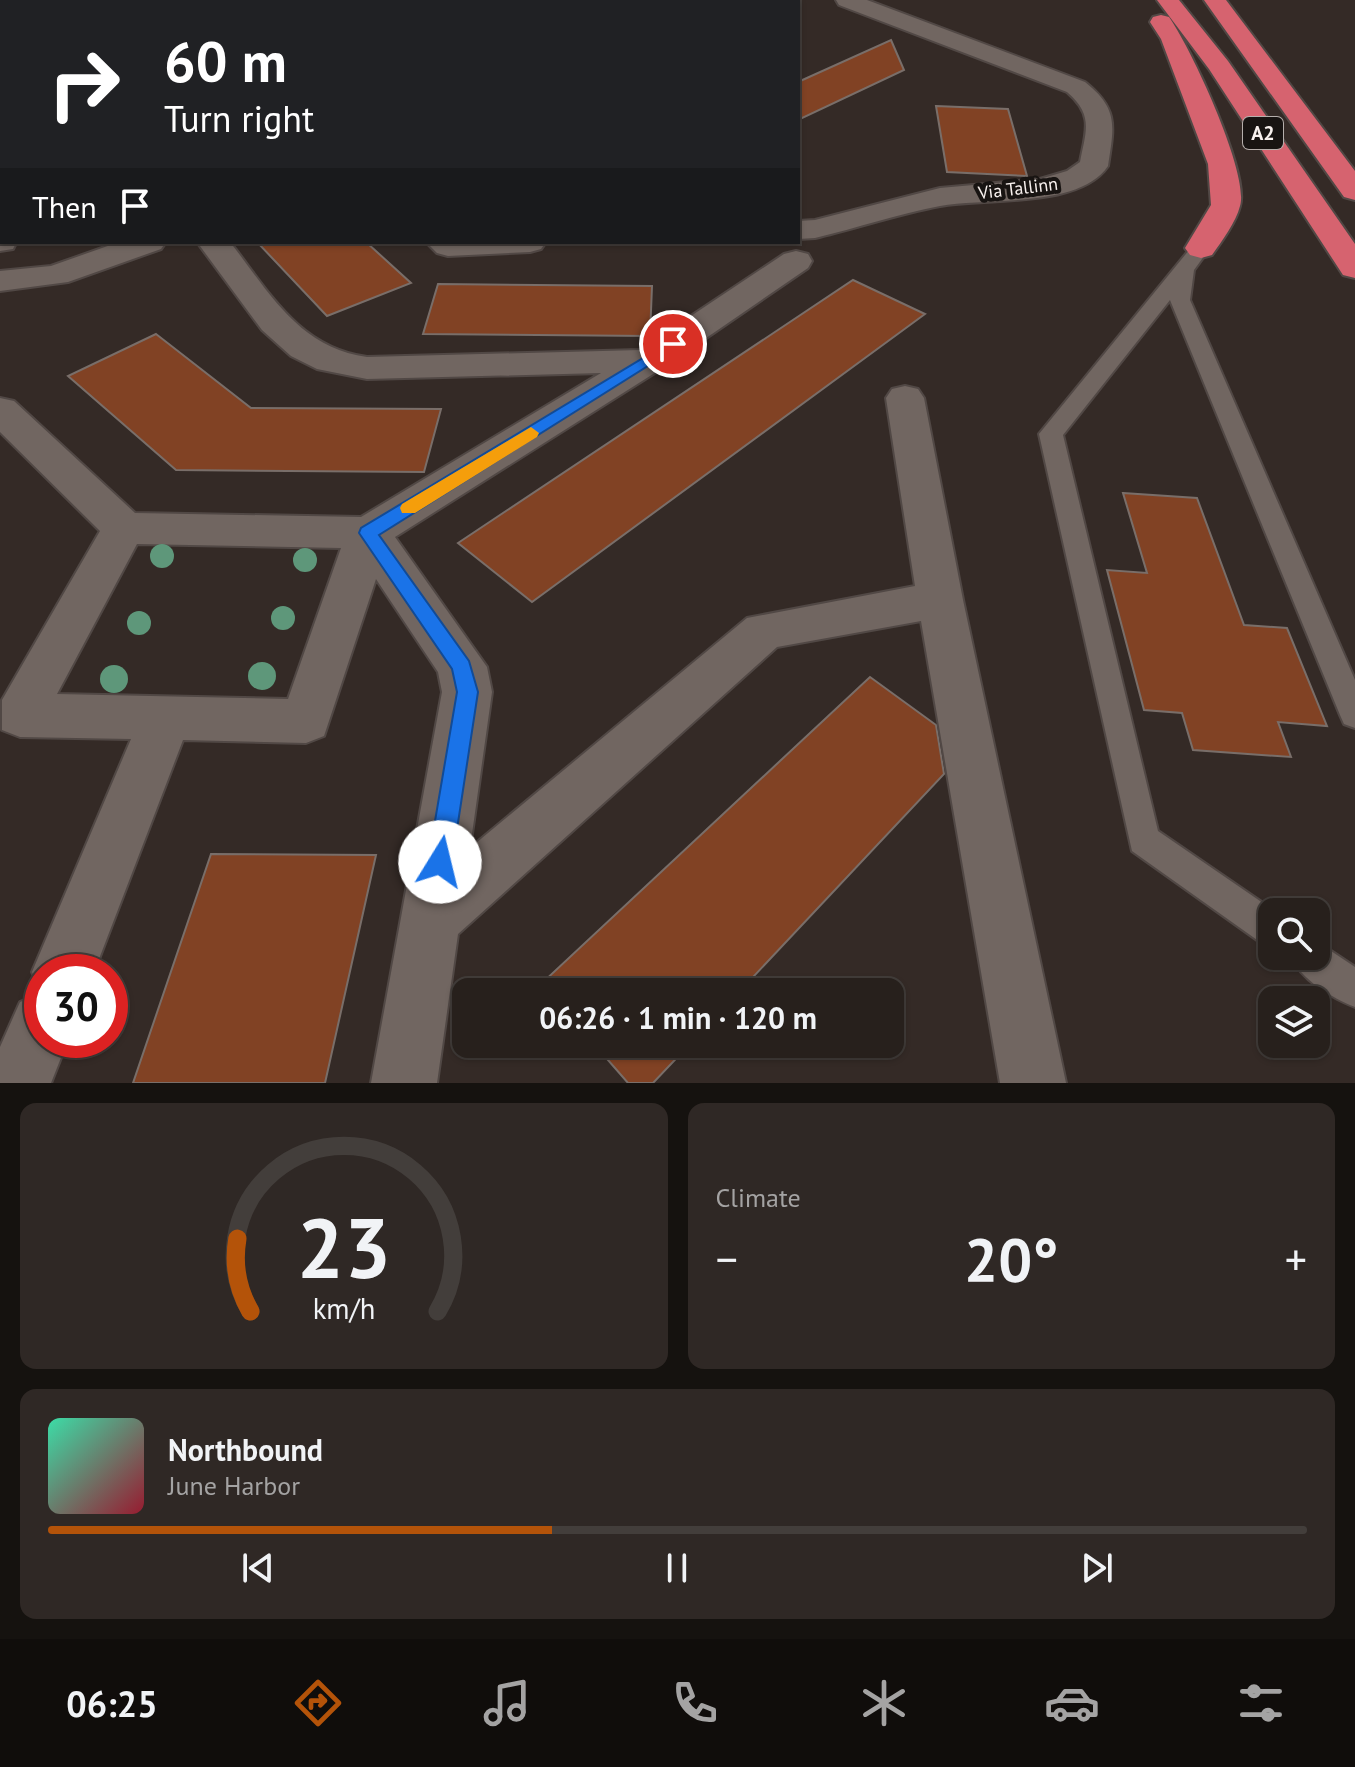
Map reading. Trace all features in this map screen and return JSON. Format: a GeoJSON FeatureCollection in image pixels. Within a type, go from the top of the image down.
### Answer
{"type":"FeatureCollection","features":[{"type":"Feature","properties":{"kind":"highway"},"geometry":{"type":"LineString","coordinates":[[1146,0],[1173,39],[1222,164],[1226,205],[1201,248]]}},
{"type":"Feature","properties":{"kind":"highway","name":"A2"},"geometry":{"type":"LineString","coordinates":[[1168,0],[1219,66],[1355,268]]}},
{"type":"Feature","properties":{"kind":"highway","name":"A2"},"geometry":{"type":"LineString","coordinates":[[1215,0],[1355,191]]}},
{"type":"Feature","properties":{"kind":"highway"},"geometry":{"type":"LineString","coordinates":[[1265,66],[1327,112],[1346,135]]}},
{"type":"Feature","properties":{"kind":"street","name":"Via Tallinn"},"geometry":{"type":"LineString","coordinates":[[800,243],[815,229],[943,196],[1050,187],[1079,179],[1094,166],[1101,112],[1094,99],[1076,87],[847,0]]}},
{"type":"Feature","properties":{"kind":"street"},"geometry":{"type":"LineString","coordinates":[[0,281],[56,275],[144,244]]}},
{"type":"Feature","properties":{"kind":"street"},"geometry":{"type":"LineString","coordinates":[[215,244],[284,331],[317,357],[340,364],[367,368],[648,361]]}},
{"type":"Feature","properties":{"kind":"street"},"geometry":{"type":"LineString","coordinates":[[445,244],[489,244]]}},
{"type":"Feature","properties":{"kind":"street"},"geometry":{"type":"LineString","coordinates":[[0,410],[124,528],[368,533],[648,361],[797,246]]}},
{"type":"Feature","properties":{"kind":"street"},"geometry":{"type":"LineString","coordinates":[[905,398],[940,600],[1033,1083]]}},
{"type":"Feature","properties":{"kind":"street"},"geometry":{"type":"LineString","coordinates":[[124,528],[20,715],[306,721],[368,533]]}},
{"type":"Feature","properties":{"kind":"street"},"geometry":{"type":"LineString","coordinates":[[368,533],[462,667],[467,692],[404,1083]]}},
{"type":"Feature","properties":{"kind":"street"},"geometry":{"type":"LineString","coordinates":[[431,919],[764,631],[940,600]]}},
{"type":"Feature","properties":{"kind":"street"},"geometry":{"type":"LineString","coordinates":[[70,954],[166,718]]}},
{"type":"Feature","properties":{"kind":"street"},"geometry":{"type":"LineString","coordinates":[[18,1083],[28,1058]]}},
{"type":"Feature","properties":{"kind":"lane"},"geometry":{"type":"LineString","coordinates":[[1201,248],[1182,276],[1180,300],[1355,715]]}},
{"type":"Feature","properties":{"kind":"lane"},"geometry":{"type":"LineString","coordinates":[[1201,248],[1051,434],[1144,840],[1258,920]]}},
{"type":"Feature","properties":{"kind":"lane"},"geometry":{"type":"LineString","coordinates":[[1329,970],[1355,989]]}},
{"type":"Feature","properties":{"kind":"building"},"geometry":{"type":"Polygon","coordinates":[[[891,40],[904,70],[800,119],[800,81],[891,40]]]}},
{"type":"Feature","properties":{"kind":"building"},"geometry":{"type":"Polygon","coordinates":[[[936,106],[1008,109],[1027,176],[947,172],[936,106]]]}},
{"type":"Feature","properties":{"kind":"building"},"geometry":{"type":"Polygon","coordinates":[[[259,244],[368,244],[411,283],[327,316],[259,244]]]}},
{"type":"Feature","properties":{"kind":"building"},"geometry":{"type":"Polygon","coordinates":[[[853,280],[925,314],[532,602],[458,543],[853,280]]]}},
{"type":"Feature","properties":{"kind":"building"},"geometry":{"type":"Polygon","coordinates":[[[438,284],[652,286],[650,336],[423,334],[438,284]]]}},
{"type":"Feature","properties":{"kind":"building"},"geometry":{"type":"Polygon","coordinates":[[[156,334],[251,408],[441,409],[424,472],[176,470],[68,376],[156,334]]]}},
{"type":"Feature","properties":{"kind":"building"},"geometry":{"type":"Polygon","coordinates":[[[1123,493],[1197,498],[1244,625],[1287,628],[1327,726],[1278,722],[1291,757],[1193,750],[1182,713],[1144,710],[1107,570],[1147,573],[1123,493]]]}},
{"type":"Feature","properties":{"kind":"building"},"geometry":{"type":"Polygon","coordinates":[[[870,677],[936,725],[944,774],[752,978],[547,978],[870,677]]]}},
{"type":"Feature","properties":{"kind":"building"},"geometry":{"type":"Polygon","coordinates":[[[211,854],[376,855],[325,1083],[133,1083],[211,854]]]}},
{"type":"Feature","properties":{"kind":"building"},"geometry":{"type":"Polygon","coordinates":[[[606,1058],[677,1058],[653,1083],[628,1083],[606,1058]]]}},
{"type":"Feature","properties":{"kind":"slow traffic"},"geometry":{"type":"LineString","coordinates":[[408,508],[531,433]]}},
{"type":"Feature","properties":{"kind":"route"},"geometry":{"type":"LineString","coordinates":[[440,862],[467,692],[462,667],[368,533],[673,344]]}}]}
